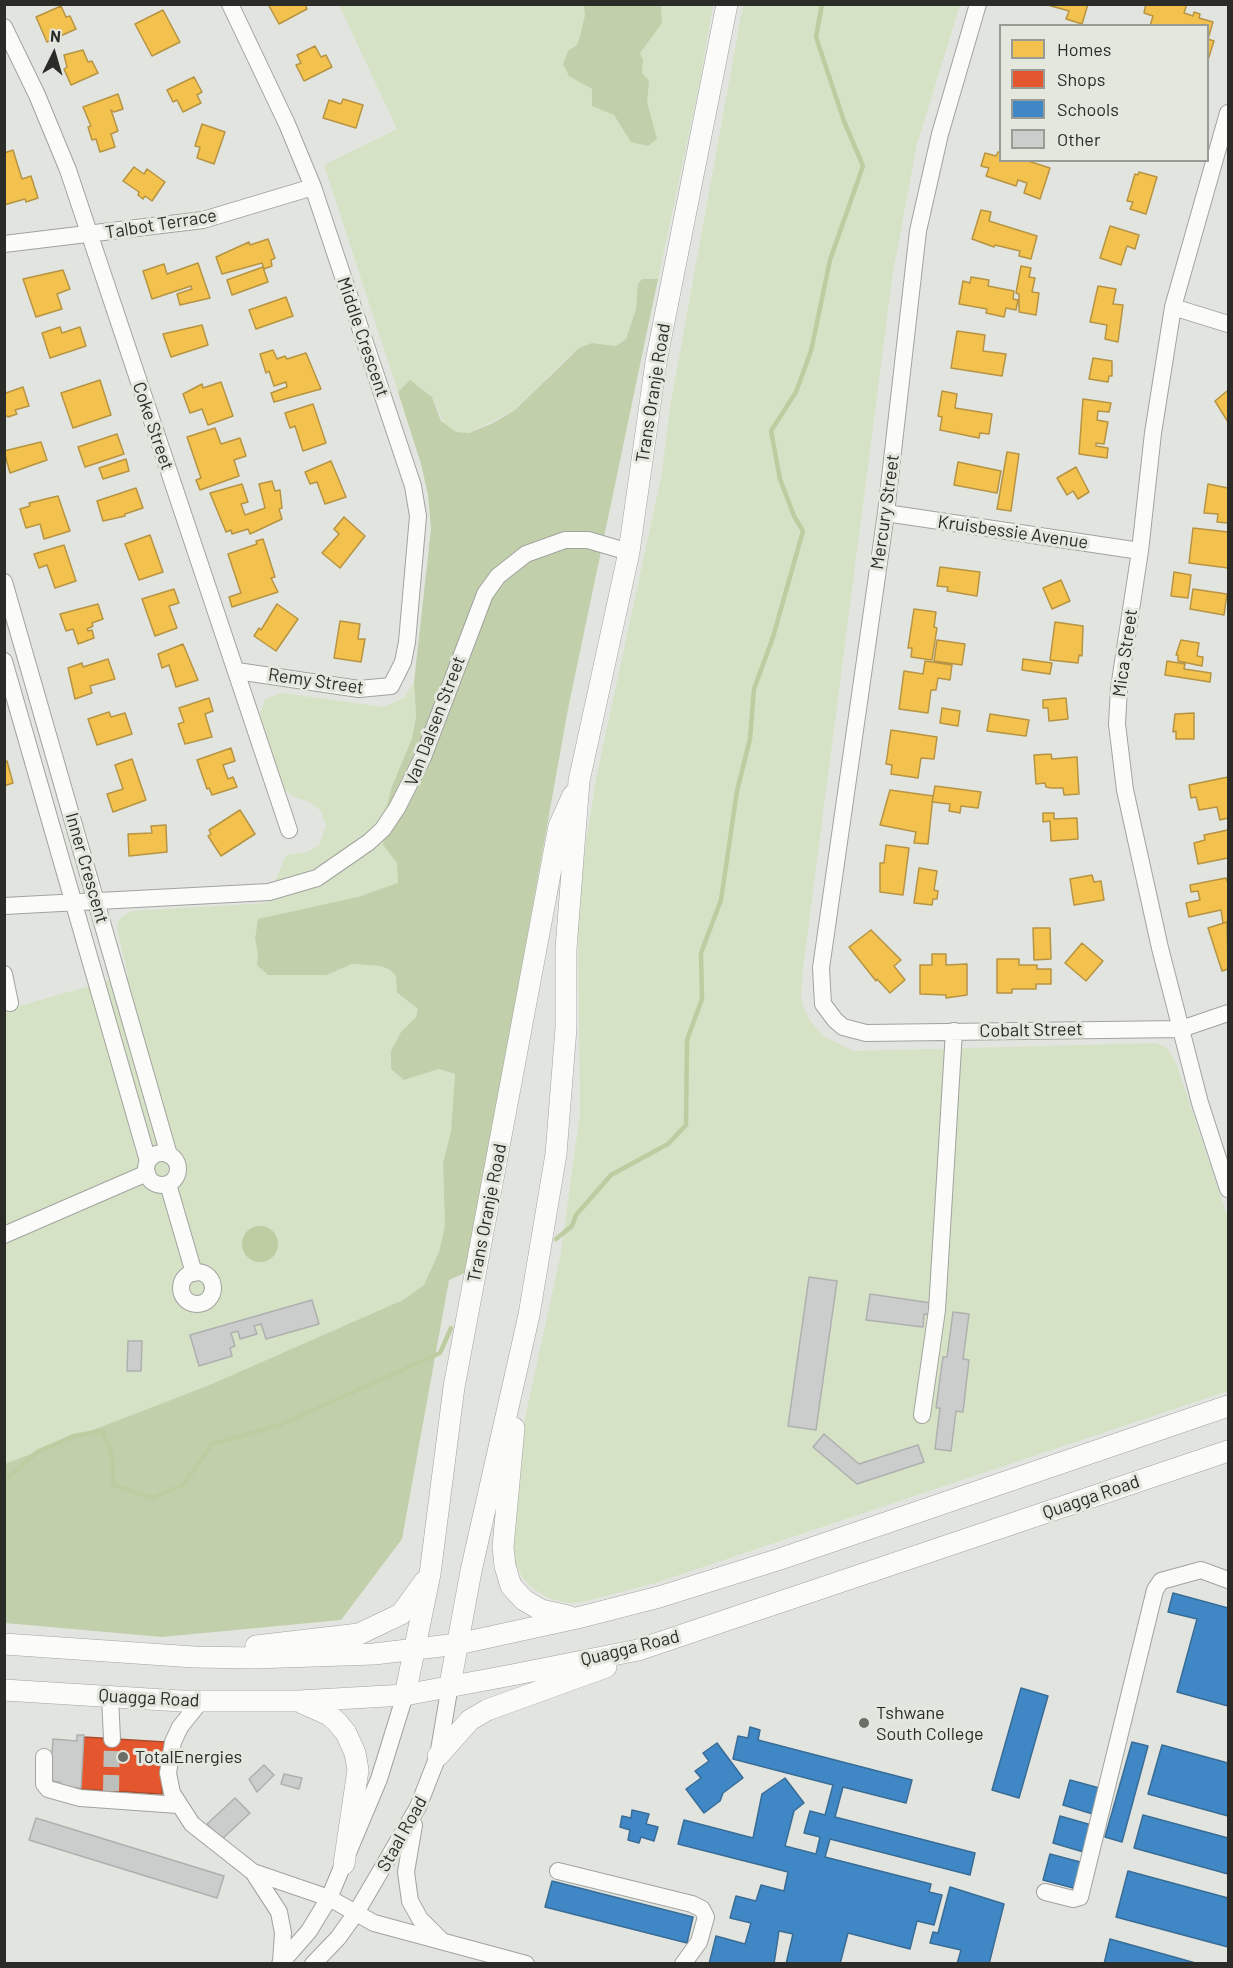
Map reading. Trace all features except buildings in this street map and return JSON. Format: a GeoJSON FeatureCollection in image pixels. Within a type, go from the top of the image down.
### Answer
{"type":"FeatureCollection","features":[{"type":"Feature","properties":{"kind":"main road","name":"Trans Oranje Road"},"geometry":{"type":"LineString","coordinates":[[450,1685],[489,1487],[520,1358],[556,1154],[566,1028],[566,949],[579,781],[629,552],[656,362],[727,4]]}},
{"type":"Feature","properties":{"kind":"main road","name":"Trans Oranje Road"},"geometry":{"type":"LineString","coordinates":[[405,1695],[430,1574],[454,1387],[551,867],[559,826],[579,781]]}},
{"type":"Feature","properties":{"kind":"main road"},"geometry":{"type":"LineString","coordinates":[[520,1358],[503,1547],[505,1566],[511,1586],[524,1600],[541,1610],[577,1618]]}},
{"type":"Feature","properties":{"kind":"main road"},"geometry":{"type":"LineString","coordinates":[[4,1644],[194,1657],[307,1657],[415,1650],[458,1644],[659,1597],[780,1559],[1228,1406]]}},
{"type":"Feature","properties":{"kind":"main road","name":"Quagga Road"},"geometry":{"type":"LineString","coordinates":[[4,1690],[200,1702],[299,1701],[405,1695],[638,1650],[1228,1451]]}},
{"type":"Feature","properties":{"kind":"main road"},"geometry":{"type":"LineString","coordinates":[[194,1657],[257,1646],[359,1634],[401,1614],[430,1574]]}},
{"type":"Feature","properties":{"kind":"main road"},"geometry":{"type":"LineString","coordinates":[[438,1756],[470,1720],[486,1710],[607,1667],[638,1650]]}},
{"type":"Feature","properties":{"kind":"main road"},"geometry":{"type":"LineString","coordinates":[[299,1701],[329,1715],[346,1733],[355,1753],[357,1777],[344,1864]]}},
{"type":"Feature","properties":{"kind":"street","name":"Middle Crescent"},"geometry":{"type":"LineString","coordinates":[[230,4],[288,124],[313,187],[417,501],[417,548],[407,642],[403,662],[393,683]]}},
{"type":"Feature","properties":{"kind":"street","name":"Mercury Street"},"geometry":{"type":"LineString","coordinates":[[835,1020],[823,1004],[821,968],[886,513],[918,231],[940,134],[978,4]]}},
{"type":"Feature","properties":{"kind":"street","name":"Coke Street"},"geometry":{"type":"LineString","coordinates":[[4,27],[68,170],[289,830]]}},
{"type":"Feature","properties":{"kind":"street","name":"Mica Street"},"geometry":{"type":"LineString","coordinates":[[1228,113],[1173,307],[1153,433],[1140,551],[1119,688],[1117,724],[1120,759],[1160,948],[1200,1103],[1228,1189]]}},
{"type":"Feature","properties":{"kind":"street","name":"Talbot Terrace"},"geometry":{"type":"LineString","coordinates":[[4,244],[203,220],[313,187]]}},
{"type":"Feature","properties":{"kind":"street"},"geometry":{"type":"LineString","coordinates":[[1173,307],[1228,324]]}},
{"type":"Feature","properties":{"kind":"street","name":"Kruisbessie Avenue"},"geometry":{"type":"LineString","coordinates":[[886,513],[1140,551]]}},
{"type":"Feature","properties":{"kind":"street","name":"Van Dalsen Street"},"geometry":{"type":"LineString","coordinates":[[4,906],[76,904],[269,892],[301,885],[337,866],[383,830],[415,777],[484,594],[498,576],[526,554],[565,540],[588,540],[629,552]]}},
{"type":"Feature","properties":{"kind":"street","name":"Inner Crescent"},"geometry":{"type":"LineString","coordinates":[[4,582],[169,1155]]}},
{"type":"Feature","properties":{"kind":"street","name":"Inner Crescent"},"geometry":{"type":"LineString","coordinates":[[4,661],[76,904],[147,1167]]}},
{"type":"Feature","properties":{"kind":"street","name":"Remy Street"},"geometry":{"type":"LineString","coordinates":[[237,670],[359,689],[384,689],[393,683]]}},
{"type":"Feature","properties":{"kind":"street"},"geometry":{"type":"LineString","coordinates":[[4,974],[10,1003]]}},
{"type":"Feature","properties":{"kind":"street","name":"Cobalt Street"},"geometry":{"type":"LineString","coordinates":[[835,1020],[843,1027],[866,1033],[1181,1029],[1228,1013]]}},
{"type":"Feature","properties":{"kind":"street"},"geometry":{"type":"LineString","coordinates":[[922,1415],[937,1310],[954,1031]]}},
{"type":"Feature","properties":{"kind":"street"},"geometry":{"type":"LineString","coordinates":[[4,1235],[147,1167],[158,1154],[169,1155],[178,1167],[176,1177],[168,1184],[157,1184],[147,1167]]}},
{"type":"Feature","properties":{"kind":"street"},"geometry":{"type":"LineString","coordinates":[[168,1184],[194,1273]]}},
{"type":"Feature","properties":{"kind":"street"},"geometry":{"type":"LineString","coordinates":[[1045,1892],[1072,1899],[1080,1897],[1155,1590],[1161,1581],[1201,1570],[1228,1580]]}},
{"type":"Feature","properties":{"kind":"street","name":"Staal Road"},"geometry":{"type":"LineString","coordinates":[[313,1964],[338,1938],[356,1913],[418,1807],[438,1756],[450,1685]]}},
{"type":"Feature","properties":{"kind":"street","name":"Staal Road"},"geometry":{"type":"LineString","coordinates":[[280,1963],[309,1931],[329,1898],[389,1752],[405,1695]]}},
{"type":"Feature","properties":{"kind":"street"},"geometry":{"type":"LineString","coordinates":[[110,1697],[112,1739]]}},
{"type":"Feature","properties":{"kind":"street"},"geometry":{"type":"LineString","coordinates":[[200,1702],[180,1727],[170,1753],[168,1773],[172,1793],[192,1824],[253,1872],[279,1912],[283,1933],[280,1963]]}},
{"type":"Feature","properties":{"kind":"street"},"geometry":{"type":"LineString","coordinates":[[44,1757],[44,1784],[48,1789],[80,1798],[110,1796],[178,1805]]}},
{"type":"Feature","properties":{"kind":"street"},"geometry":{"type":"LineString","coordinates":[[418,1807],[408,1855],[407,1887],[410,1901],[420,1920],[443,1942]]}},
{"type":"Feature","properties":{"kind":"street"},"geometry":{"type":"LineString","coordinates":[[558,1871],[692,1904],[702,1909],[706,1917],[699,1942],[685,1957],[683,1964]]}},
{"type":"Feature","properties":{"kind":"street"},"geometry":{"type":"LineString","coordinates":[[253,1872],[329,1898],[374,1923],[526,1964]]}},
{"type":"Feature","properties":{"kind":"shaded area"},"geometry":{"type":"Polygon","coordinates":[[[339,5],[713,5],[700,81],[658,279],[642,279],[638,284],[636,309],[626,339],[616,346],[592,343],[569,356],[515,410],[469,433],[456,432],[445,426],[432,397],[410,381],[398,392],[324,165],[397,129],[339,5]]]}},
{"type":"Feature","properties":{"kind":"shaded area"},"geometry":{"type":"Polygon","coordinates":[[[584,5],[661,5],[662,23],[640,53],[643,60],[642,73],[649,81],[647,102],[657,139],[648,146],[631,142],[614,115],[592,106],[592,89],[569,76],[563,64],[568,51],[577,45],[580,37],[585,15],[584,5]]]}},
{"type":"Feature","properties":{"kind":"shaded area"},"geometry":{"type":"Polygon","coordinates":[[[743,5],[960,5],[917,144],[893,272],[803,969],[801,996],[804,1008],[809,1019],[823,1036],[853,1051],[1156,1043],[1167,1048],[1176,1063],[1228,1218],[1228,1391],[655,1583],[583,1602],[568,1603],[548,1598],[530,1586],[512,1558],[523,1427],[560,1258],[580,1114],[578,922],[583,860],[597,774],[662,473],[670,407],[743,5]]]}},
{"type":"Feature","properties":{"kind":"shaded area"},"geometry":{"type":"Polygon","coordinates":[[[642,279],[658,279],[568,709],[467,1272],[449,1280],[402,1539],[341,1620],[162,1637],[5,1623],[5,1464],[207,1386],[403,1300],[424,1285],[439,1252],[445,1225],[443,1163],[451,1131],[455,1074],[439,1069],[404,1080],[391,1069],[391,1051],[401,1032],[416,1017],[418,1009],[397,993],[396,976],[390,970],[381,966],[352,964],[327,975],[268,975],[257,965],[258,954],[255,939],[258,919],[358,897],[398,883],[397,863],[383,845],[386,810],[391,789],[412,738],[416,717],[414,682],[431,529],[428,495],[421,464],[398,392],[410,380],[432,397],[441,421],[456,432],[469,433],[493,423],[515,410],[579,348],[592,343],[616,346],[626,339],[636,309],[638,284],[642,279]]]}},
{"type":"Feature","properties":{"kind":"shaded area"},"geometry":{"type":"Polygon","coordinates":[[[414,682],[416,717],[412,738],[391,789],[383,845],[397,863],[398,884],[358,897],[255,939],[258,954],[257,965],[298,974],[327,975],[352,964],[381,966],[389,970],[397,976],[397,994],[418,1009],[416,1017],[401,1032],[391,1051],[391,1069],[404,1080],[439,1069],[455,1074],[451,1131],[443,1163],[445,1225],[439,1252],[424,1285],[403,1300],[207,1386],[5,1465],[5,1010],[128,975],[117,930],[118,922],[123,916],[133,911],[266,903],[286,855],[307,852],[319,845],[326,825],[321,811],[310,802],[292,796],[282,786],[260,714],[265,699],[283,693],[383,707],[404,698],[414,682]]]}},
{"type":"Feature","properties":{"kind":"shaded area"},"geometry":{"type":"Polygon","coordinates":[[[260,1226],[273,1231],[278,1244],[273,1257],[260,1262],[247,1257],[242,1244],[247,1231],[260,1226]]]}},
{"type":"Feature","properties":{"kind":"waterway"},"geometry":{"type":"LineString","coordinates":[[556,1239],[572,1226],[576,1215],[611,1175],[668,1144],[686,1125],[687,1040],[702,999],[701,953],[721,900],[737,791],[750,739],[754,689],[773,637],[803,531],[794,516],[780,479],[771,431],[796,392],[811,351],[830,260],[863,166],[844,121],[816,37],[822,4]]}},
{"type":"Feature","properties":{"kind":"waterway"},"geometry":{"type":"LineString","coordinates":[[4,1481],[37,1452],[74,1436],[102,1431],[112,1454],[113,1485],[152,1498],[183,1485],[212,1444],[280,1425],[440,1353],[451,1328]]}},
{"type":"Feature","properties":{"kind":"tunnel"},"geometry":{"type":"LineString","coordinates":[[111,1791],[112,1739]]}},
{"type":"Feature","properties":{"kind":"place","name":"Tshwane South College"},"geometry":{"type":"Point","coordinates":[864,1723]}},
{"type":"Feature","properties":{"kind":"place","name":"TotalEnergies"},"geometry":{"type":"Point","coordinates":[123,1757]}}]}
